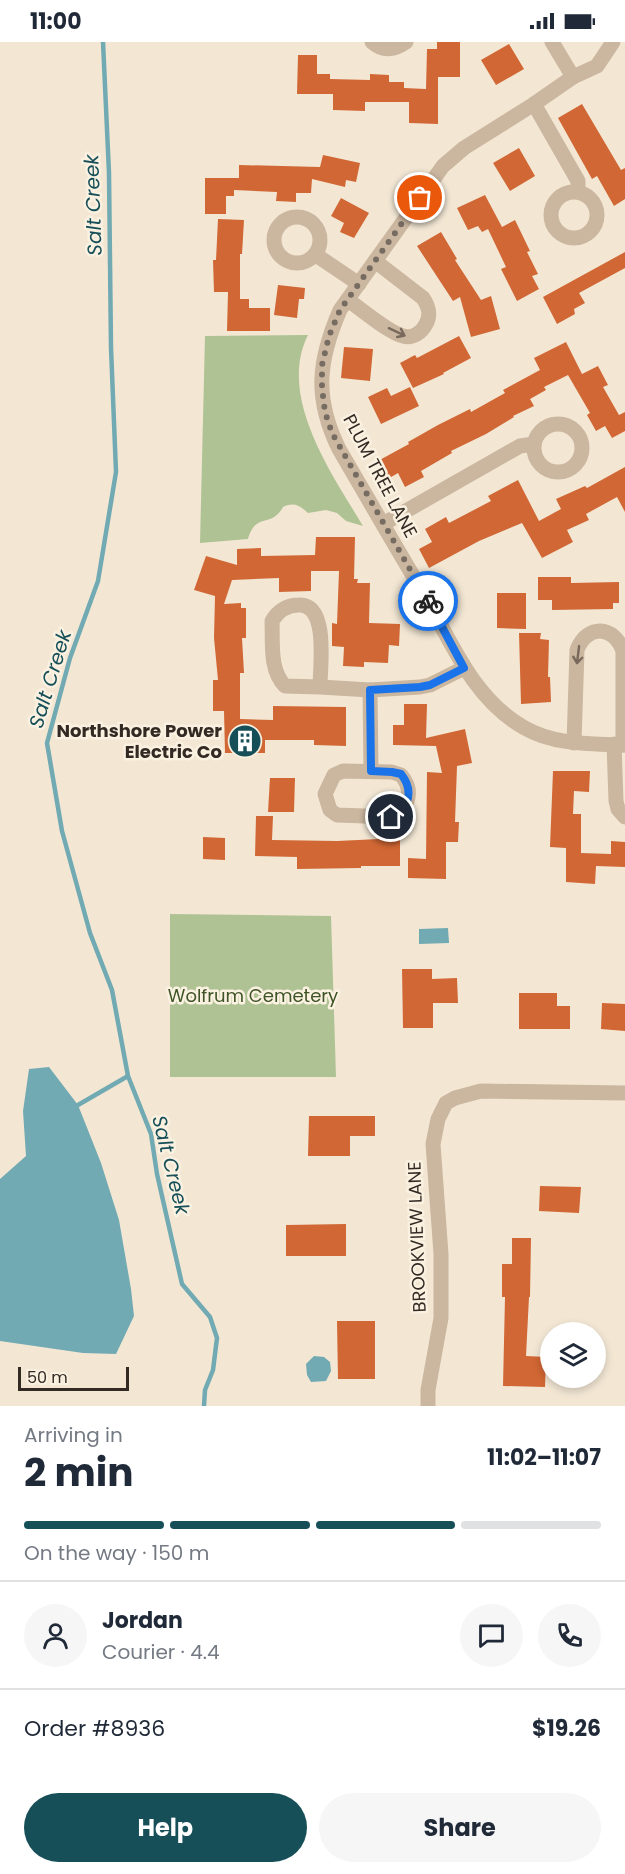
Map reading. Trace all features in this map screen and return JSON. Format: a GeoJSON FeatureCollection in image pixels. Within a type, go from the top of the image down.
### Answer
{"type":"FeatureCollection","features":[{"type":"Feature","properties":{"kind":"street"},"geometry":{"type":"LineString","coordinates":[[372,42],[387,50],[395,49],[406,42]]}},
{"type":"Feature","properties":{"kind":"street"},"geometry":{"type":"LineString","coordinates":[[552,42],[573,76]]}},
{"type":"Feature","properties":{"kind":"street","name":"PLUM TREE LANE"},"geometry":{"type":"LineString","coordinates":[[613,42],[597,66],[573,76],[534,104],[464,148],[443,166],[340,310],[329,336],[322,365],[322,388],[325,412],[339,449],[447,634],[464,668],[487,699],[524,728],[544,736],[574,743],[621,744]]}},
{"type":"Feature","properties":{"kind":"street"},"geometry":{"type":"LineString","coordinates":[[534,104],[578,180],[578,192]]}},
{"type":"Feature","properties":{"kind":"street"},"geometry":{"type":"LineString","coordinates":[[316,255],[359,284]]}},
{"type":"Feature","properties":{"kind":"street"},"geometry":{"type":"LineString","coordinates":[[348,300],[404,337],[423,331],[429,318],[428,306],[423,298],[375,261]]}},
{"type":"Feature","properties":{"kind":"street"},"geometry":{"type":"LineString","coordinates":[[383,524],[520,446],[534,444]]}},
{"type":"Feature","properties":{"kind":"street"},"geometry":{"type":"LineString","coordinates":[[320,687],[318,618],[313,609],[303,604],[291,605],[276,614],[272,621],[274,670],[285,686],[370,690],[420,687],[430,685],[464,668]]}},
{"type":"Feature","properties":{"kind":"street"},"geometry":{"type":"LineString","coordinates":[[574,743],[577,650],[587,634],[604,631],[620,641],[623,651],[621,744],[616,801],[618,809],[625,817]]}},
{"type":"Feature","properties":{"kind":"street"},"geometry":{"type":"LineString","coordinates":[[370,690],[371,771]]}},
{"type":"Feature","properties":{"kind":"street"},"geometry":{"type":"LineString","coordinates":[[343,771],[371,771],[401,774],[405,779],[409,788],[409,798],[401,813],[391,817],[345,816],[330,810],[326,794],[334,774],[343,771]]}},
{"type":"Feature","properties":{"kind":"street","name":"BROOKVIEW LANE"},"geometry":{"type":"LineString","coordinates":[[428,1406],[428,1390],[441,1318],[441,1254],[433,1144],[438,1119],[446,1103],[455,1098],[481,1091],[625,1092]]}},
{"type":"Feature","properties":{"kind":"green space"},"geometry":{"type":"Polygon","coordinates":[[[308,335],[300,359],[299,384],[304,409],[312,434],[324,459],[363,526],[346,521],[337,513],[326,510],[308,513],[299,506],[290,505],[283,507],[274,517],[255,525],[248,539],[200,543],[205,336],[308,335]]]}},
{"type":"Feature","properties":{"kind":"green space","name":"Wolfrum Cemetery"},"geometry":{"type":"Polygon","coordinates":[[[170,914],[331,916],[336,1077],[170,1077],[170,914]]]}},
{"type":"Feature","properties":{"kind":"water"},"geometry":{"type":"Polygon","coordinates":[[[448,928],[449,943],[419,944],[419,929],[448,928]]]}},
{"type":"Feature","properties":{"kind":"water"},"geometry":{"type":"Polygon","coordinates":[[[49,1067],[78,1105],[101,1163],[119,1220],[134,1316],[116,1354],[83,1353],[0,1341],[0,1179],[26,1156],[23,1111],[29,1069],[49,1067]]]}},
{"type":"Feature","properties":{"kind":"water"},"geometry":{"type":"Polygon","coordinates":[[[314,1356],[324,1357],[330,1362],[331,1371],[326,1381],[311,1382],[307,1375],[306,1364],[314,1356]]]}},
{"type":"Feature","properties":{"kind":"building"},"geometry":{"type":"Polygon","coordinates":[[[437,42],[460,42],[460,77],[438,77],[438,124],[409,123],[409,102],[365,102],[365,111],[333,110],[333,94],[297,94],[298,55],[317,55],[317,74],[330,74],[330,79],[370,80],[370,74],[389,75],[389,82],[404,82],[404,88],[426,89],[427,49],[437,49],[437,42]]]}},
{"type":"Feature","properties":{"kind":"building"},"geometry":{"type":"Polygon","coordinates":[[[509,44],[524,69],[496,85],[481,60],[509,44]]]}},
{"type":"Feature","properties":{"kind":"building"},"geometry":{"type":"Polygon","coordinates":[[[582,104],[621,170],[625,168],[625,199],[614,206],[597,176],[592,179],[558,118],[582,104]]]}},
{"type":"Feature","properties":{"kind":"building"},"geometry":{"type":"Polygon","coordinates":[[[519,148],[535,176],[510,191],[493,163],[519,148]]]}},
{"type":"Feature","properties":{"kind":"building"},"geometry":{"type":"Polygon","coordinates":[[[323,155],[360,163],[356,182],[346,180],[345,187],[312,179],[311,193],[296,193],[296,202],[276,201],[277,192],[234,190],[234,196],[226,196],[226,214],[205,214],[205,178],[239,178],[239,165],[320,167],[323,155]]]}},
{"type":"Feature","properties":{"kind":"building"},"geometry":{"type":"Polygon","coordinates":[[[485,195],[502,227],[515,220],[538,274],[532,276],[539,289],[517,301],[501,269],[506,267],[488,229],[482,232],[478,226],[468,230],[457,208],[485,195]]]}},
{"type":"Feature","properties":{"kind":"building"},"geometry":{"type":"Polygon","coordinates":[[[341,198],[369,213],[354,238],[340,232],[344,223],[331,216],[341,198]]]}},
{"type":"Feature","properties":{"kind":"building"},"geometry":{"type":"Polygon","coordinates":[[[218,219],[244,220],[242,254],[240,254],[240,299],[249,299],[249,308],[270,308],[270,331],[227,331],[228,292],[214,292],[213,260],[216,260],[218,219]]]}},
{"type":"Feature","properties":{"kind":"building"},"geometry":{"type":"Polygon","coordinates":[[[441,232],[457,259],[455,260],[481,300],[491,296],[500,329],[471,337],[460,297],[453,301],[417,246],[441,232]]]}},
{"type":"Feature","properties":{"kind":"building"},"geometry":{"type":"Polygon","coordinates":[[[625,252],[625,268],[579,293],[585,303],[574,309],[575,314],[557,324],[543,297],[625,252]]]}},
{"type":"Feature","properties":{"kind":"building"},"geometry":{"type":"Polygon","coordinates":[[[278,285],[305,288],[304,299],[299,299],[297,318],[274,315],[278,285]]]}},
{"type":"Feature","properties":{"kind":"building"},"geometry":{"type":"Polygon","coordinates":[[[459,336],[471,358],[444,374],[413,388],[400,363],[415,355],[417,358],[459,336]]]}},
{"type":"Feature","properties":{"kind":"building"},"geometry":{"type":"Polygon","coordinates":[[[566,342],[582,374],[598,366],[608,385],[603,387],[619,415],[625,412],[625,431],[612,438],[605,426],[596,431],[587,415],[590,413],[568,375],[544,387],[546,390],[530,399],[534,406],[451,451],[452,453],[421,471],[424,477],[405,487],[398,473],[386,480],[376,462],[438,425],[470,409],[471,412],[505,393],[503,390],[540,370],[534,358],[566,342]]]}},
{"type":"Feature","properties":{"kind":"building"},"geometry":{"type":"Polygon","coordinates":[[[344,347],[373,349],[370,381],[341,378],[344,347]]]}},
{"type":"Feature","properties":{"kind":"building"},"geometry":{"type":"Polygon","coordinates":[[[410,387],[419,406],[381,424],[368,397],[387,388],[391,396],[410,387]]]}},
{"type":"Feature","properties":{"kind":"building"},"geometry":{"type":"Polygon","coordinates":[[[625,467],[625,512],[617,497],[586,514],[589,520],[567,530],[573,542],[542,558],[522,523],[479,541],[429,568],[419,549],[432,542],[425,529],[446,517],[449,523],[491,501],[488,496],[518,480],[539,521],[561,509],[556,499],[585,486],[587,488],[625,467]]]}},
{"type":"Feature","properties":{"kind":"building"},"geometry":{"type":"Polygon","coordinates":[[[316,537],[355,537],[354,579],[358,579],[357,583],[370,583],[369,623],[400,624],[399,646],[389,645],[388,663],[364,662],[364,667],[343,666],[344,647],[332,646],[332,623],[337,624],[339,571],[311,571],[311,591],[279,592],[279,578],[232,580],[224,604],[241,603],[241,608],[246,608],[246,638],[242,638],[244,673],[240,673],[240,719],[273,720],[273,706],[346,707],[346,746],[314,745],[314,740],[265,740],[265,753],[225,753],[224,711],[213,711],[213,680],[218,680],[214,638],[215,596],[194,590],[206,556],[237,565],[237,549],[261,548],[261,556],[315,555],[316,537]]]}},
{"type":"Feature","properties":{"kind":"building"},"geometry":{"type":"Polygon","coordinates":[[[538,577],[571,577],[571,583],[619,582],[619,603],[613,603],[613,609],[552,610],[552,600],[538,600],[538,577]]]}},
{"type":"Feature","properties":{"kind":"building"},"geometry":{"type":"Polygon","coordinates":[[[497,593],[526,593],[526,629],[497,628],[497,593]]]}},
{"type":"Feature","properties":{"kind":"building"},"geometry":{"type":"Polygon","coordinates":[[[519,633],[541,633],[540,639],[549,640],[548,677],[550,677],[551,702],[521,704],[519,633]]]}},
{"type":"Feature","properties":{"kind":"building"},"geometry":{"type":"Polygon","coordinates":[[[404,704],[427,704],[426,738],[465,729],[472,763],[457,766],[455,822],[459,822],[458,842],[446,842],[446,879],[408,878],[408,858],[426,859],[427,772],[442,773],[436,746],[393,745],[393,725],[404,725],[404,704]]]}},
{"type":"Feature","properties":{"kind":"building"},"geometry":{"type":"Polygon","coordinates":[[[553,771],[590,771],[589,792],[574,791],[573,814],[581,814],[581,853],[611,854],[611,841],[625,842],[625,867],[596,866],[595,884],[566,882],[566,848],[550,847],[553,771]]]}},
{"type":"Feature","properties":{"kind":"building"},"geometry":{"type":"Polygon","coordinates":[[[270,778],[295,778],[294,812],[268,812],[270,778]]]}},
{"type":"Feature","properties":{"kind":"building"},"geometry":{"type":"Polygon","coordinates":[[[256,816],[273,816],[272,840],[337,841],[400,838],[400,866],[297,869],[297,857],[255,856],[256,816]]]}},
{"type":"Feature","properties":{"kind":"building"},"geometry":{"type":"Polygon","coordinates":[[[203,837],[225,838],[225,860],[203,859],[203,837]]]}},
{"type":"Feature","properties":{"kind":"building"},"geometry":{"type":"Polygon","coordinates":[[[402,969],[432,969],[432,979],[457,978],[458,1003],[433,1003],[433,1028],[403,1028],[402,969]]]}},
{"type":"Feature","properties":{"kind":"building"},"geometry":{"type":"Polygon","coordinates":[[[519,993],[557,993],[557,1006],[570,1006],[570,1029],[519,1029],[519,993]]]}},
{"type":"Feature","properties":{"kind":"building"},"geometry":{"type":"Polygon","coordinates":[[[602,1003],[625,1004],[625,1031],[601,1029],[602,1003]]]}},
{"type":"Feature","properties":{"kind":"building"},"geometry":{"type":"Polygon","coordinates":[[[309,1116],[375,1116],[375,1136],[350,1136],[350,1156],[308,1156],[309,1116]]]}},
{"type":"Feature","properties":{"kind":"building"},"geometry":{"type":"Polygon","coordinates":[[[540,1186],[581,1187],[579,1213],[539,1211],[540,1186]]]}},
{"type":"Feature","properties":{"kind":"building"},"geometry":{"type":"Polygon","coordinates":[[[346,1224],[346,1256],[286,1256],[286,1225],[346,1224]]]}},
{"type":"Feature","properties":{"kind":"building"},"geometry":{"type":"Polygon","coordinates":[[[512,1238],[531,1238],[526,1356],[540,1357],[540,1387],[503,1386],[505,1297],[502,1297],[502,1264],[512,1264],[512,1238]]]}},
{"type":"Feature","properties":{"kind":"building"},"geometry":{"type":"Polygon","coordinates":[[[337,1321],[375,1321],[375,1379],[338,1379],[337,1321]]]}},
{"type":"Feature","properties":{"kind":"waterway","name":"Salt Creek"},"geometry":{"type":"LineString","coordinates":[[103,42],[109,173],[111,348],[116,472],[98,581],[70,658],[47,743],[62,831],[90,933],[112,990],[128,1076],[151,1134],[157,1174],[182,1284],[210,1317],[217,1338],[213,1370],[205,1390],[204,1406]]}},
{"type":"Feature","properties":{"kind":"waterway"},"geometry":{"type":"LineString","coordinates":[[78,1105],[128,1076]]}},
{"type":"Feature","properties":{"kind":"way so far"},"geometry":{"type":"LineString","coordinates":[[420,198],[340,310],[329,336],[322,365],[322,388],[325,412],[339,449],[428,601]]}},
{"type":"Feature","properties":{"kind":"place","name":"Northshore Power Electric Co"},"geometry":{"type":"Point","coordinates":[245,741]}},
{"type":"Feature","properties":{"kind":"route"},"geometry":{"type":"LineString","coordinates":[[391,817],[401,813],[405,807],[409,798],[409,788],[401,774],[371,771],[370,690],[430,685],[464,668],[428,601]]}}]}
